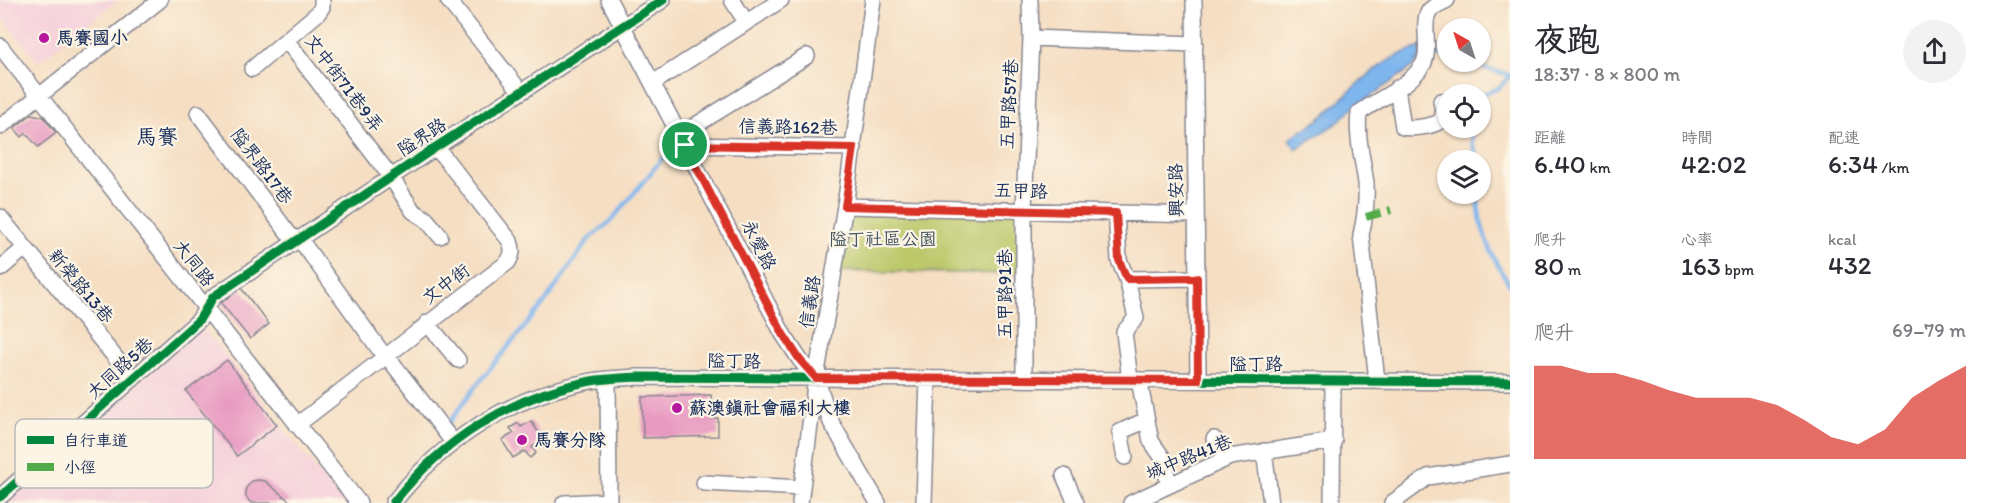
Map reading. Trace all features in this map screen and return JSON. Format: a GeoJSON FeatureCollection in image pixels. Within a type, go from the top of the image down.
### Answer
{"type":"FeatureCollection","features":[{"type":"Feature","properties":{"kind":"street"},"geometry":{"type":"LineString","coordinates":[[0,128],[160,0]]}},
{"type":"Feature","properties":{"kind":"street"},"geometry":{"type":"LineString","coordinates":[[252,69],[318,13],[322,7],[322,0]]}},
{"type":"Feature","properties":{"kind":"street"},"geometry":{"type":"LineString","coordinates":[[448,0],[521,92]]}},
{"type":"Feature","properties":{"kind":"street","name":"永愛路"},"geometry":{"type":"LineString","coordinates":[[609,0],[783,334],[800,360],[816,378],[831,422],[878,503]]}},
{"type":"Feature","properties":{"kind":"street","name":"隘界路"},"geometry":{"type":"LineString","coordinates":[[206,309],[213,297],[297,240],[663,0]]}},
{"type":"Feature","properties":{"kind":"street"},"geometry":{"type":"LineString","coordinates":[[732,0],[746,22]]}},
{"type":"Feature","properties":{"kind":"street"},"geometry":{"type":"LineString","coordinates":[[653,83],[781,0]]}},
{"type":"Feature","properties":{"kind":"street","name":"信義路"},"geometry":{"type":"LineString","coordinates":[[801,496],[816,378],[854,148],[873,0]]}},
{"type":"Feature","properties":{"kind":"street","name":"五甲路57巷"},"geometry":{"type":"LineString","coordinates":[[1024,210],[1031,38],[1030,0]]}},
{"type":"Feature","properties":{"kind":"street","name":"興安路"},"geometry":{"type":"LineString","coordinates":[[1194,0],[1198,380]]}},
{"type":"Feature","properties":{"kind":"street"},"geometry":{"type":"LineString","coordinates":[[1377,381],[1361,235],[1366,217],[1366,200],[1357,129],[1359,113],[1416,74],[1427,58],[1429,11],[1448,0]]}},
{"type":"Feature","properties":{"kind":"street"},"geometry":{"type":"LineString","coordinates":[[1031,38],[1195,44]]}},
{"type":"Feature","properties":{"kind":"street","name":"文中街71巷9弄"},"geometry":{"type":"LineString","coordinates":[[287,41],[391,177],[394,185],[413,211],[426,219],[440,236]]}},
{"type":"Feature","properties":{"kind":"street","name":"大同路"},"geometry":{"type":"LineString","coordinates":[[0,46],[359,503]]}},
{"type":"Feature","properties":{"kind":"street"},"geometry":{"type":"LineString","coordinates":[[683,140],[807,56]]}},
{"type":"Feature","properties":{"kind":"street"},"geometry":{"type":"LineString","coordinates":[[1397,88],[1403,127],[1409,129],[1437,123]]}},
{"type":"Feature","properties":{"kind":"street","name":"隘界路17巷"},"geometry":{"type":"LineString","coordinates":[[198,113],[289,234],[304,245],[453,442]]}},
{"type":"Feature","properties":{"kind":"street","name":"信義路162巷"},"geometry":{"type":"LineString","coordinates":[[683,140],[854,148]]}},
{"type":"Feature","properties":{"kind":"street","name":"文中街"},"geometry":{"type":"LineString","coordinates":[[297,425],[508,261],[512,255],[513,249],[510,242],[436,147]]}},
{"type":"Feature","properties":{"kind":"street","name":"五甲路"},"geometry":{"type":"LineString","coordinates":[[845,206],[1196,215]]}},
{"type":"Feature","properties":{"kind":"street","name":"五甲路91巷"},"geometry":{"type":"LineString","coordinates":[[1024,210],[1024,379]]}},
{"type":"Feature","properties":{"kind":"street"},"geometry":{"type":"LineString","coordinates":[[1116,213],[1119,260],[1127,279],[1136,318],[1124,332],[1151,441],[1165,461],[1168,484]]}},
{"type":"Feature","properties":{"kind":"street","name":"新榮路13巷"},"geometry":{"type":"LineString","coordinates":[[0,217],[133,379]]}},
{"type":"Feature","properties":{"kind":"street"},"geometry":{"type":"LineString","coordinates":[[0,269],[25,248]]}},
{"type":"Feature","properties":{"kind":"street"},"geometry":{"type":"LineString","coordinates":[[1127,279],[1197,278]]}},
{"type":"Feature","properties":{"kind":"street","name":"大同路5巷"},"geometry":{"type":"LineString","coordinates":[[88,419],[199,320],[206,309]]}},
{"type":"Feature","properties":{"kind":"street"},"geometry":{"type":"LineString","coordinates":[[427,323],[458,360]]}},
{"type":"Feature","properties":{"kind":"street","name":"隘丁路"},"geometry":{"type":"LineString","coordinates":[[393,503],[430,462],[453,442],[485,420],[512,406],[555,390],[608,379],[637,377],[1510,382]]}},
{"type":"Feature","properties":{"kind":"street"},"geometry":{"type":"LineString","coordinates":[[924,503],[928,378]]}},
{"type":"Feature","properties":{"kind":"street"},"geometry":{"type":"LineString","coordinates":[[564,503],[609,502],[608,379]]}},
{"type":"Feature","properties":{"kind":"street"},"geometry":{"type":"LineString","coordinates":[[1332,503],[1333,381]]}},
{"type":"Feature","properties":{"kind":"street"},"geometry":{"type":"LineString","coordinates":[[1125,457],[1120,432],[1146,420]]}},
{"type":"Feature","properties":{"kind":"street"},"geometry":{"type":"LineString","coordinates":[[1214,439],[1230,457]]}},
{"type":"Feature","properties":{"kind":"street","name":"城中路41巷"},"geometry":{"type":"LineString","coordinates":[[1131,503],[1230,457],[1334,441]]}},
{"type":"Feature","properties":{"kind":"street"},"geometry":{"type":"LineString","coordinates":[[1264,452],[1271,503]]}},
{"type":"Feature","properties":{"kind":"street"},"geometry":{"type":"LineString","coordinates":[[1392,503],[1428,477],[1510,464]]}},
{"type":"Feature","properties":{"kind":"street"},"geometry":{"type":"LineString","coordinates":[[1064,476],[1076,503]]}},
{"type":"Feature","properties":{"kind":"street"},"geometry":{"type":"LineString","coordinates":[[704,483],[801,496]]}},
{"type":"Feature","properties":{"kind":"street","name":"大同路5巷"},"geometry":{"type":"LineString","coordinates":[[0,497],[15,484]]}},
{"type":"Feature","properties":{"kind":"shaded area","name":"馬賽國小"},"geometry":{"type":"Polygon","coordinates":[[[0,0],[118,0],[38,62],[0,15],[0,0]]]}},
{"type":"Feature","properties":{"kind":"shaded area"},"geometry":{"type":"Polygon","coordinates":[[[202,326],[343,503],[4,503],[21,488],[213,488],[213,419],[98,419],[202,326]]]}},
{"type":"Feature","properties":{"kind":"green space","name":"隘丁社區公園"},"geometry":{"type":"Polygon","coordinates":[[[845,206],[1024,210],[1024,274],[834,271],[845,206]]]}},
{"type":"Feature","properties":{"kind":"water"},"geometry":{"type":"Polygon","coordinates":[[[1422,47],[1424,51],[1414,66],[1352,109],[1337,123],[1296,149],[1290,138],[1318,120],[1379,67],[1406,52],[1422,47]]]}},
{"type":"Feature","properties":{"kind":"building"},"geometry":{"type":"Polygon","coordinates":[[[32,114],[44,117],[56,133],[38,147],[26,133],[22,137],[14,128],[32,114]]]}},
{"type":"Feature","properties":{"kind":"building"},"geometry":{"type":"Polygon","coordinates":[[[241,288],[269,324],[250,339],[221,303],[241,288]]]}},
{"type":"Feature","properties":{"kind":"building"},"geometry":{"type":"Polygon","coordinates":[[[227,360],[277,425],[237,456],[213,425],[213,419],[208,419],[186,391],[227,360]]]}},
{"type":"Feature","properties":{"kind":"building","name":"蘇澳鎮社會福利大樓"},"geometry":{"type":"Polygon","coordinates":[[[711,395],[711,419],[718,418],[718,436],[643,438],[642,397],[711,395]]]}},
{"type":"Feature","properties":{"kind":"building","name":"馬賽分隊"},"geometry":{"type":"Polygon","coordinates":[[[531,421],[543,439],[532,447],[536,453],[530,458],[525,451],[513,458],[502,440],[514,433],[510,428],[518,423],[521,427],[531,421]]]}},
{"type":"Feature","properties":{"kind":"building"},"geometry":{"type":"Polygon","coordinates":[[[252,481],[265,481],[292,503],[251,503],[246,497],[246,488],[252,481]]]}},
{"type":"Feature","properties":{"kind":"waterway"},"geometry":{"type":"LineString","coordinates":[[1431,53],[1437,55]]}},
{"type":"Feature","properties":{"kind":"waterway"},"geometry":{"type":"LineString","coordinates":[[1491,70],[1510,75]]}},
{"type":"Feature","properties":{"kind":"waterway"},"geometry":{"type":"LineString","coordinates":[[1491,91],[1499,88],[1510,76]]}},
{"type":"Feature","properties":{"kind":"waterway"},"geometry":{"type":"LineString","coordinates":[[1472,138],[1474,150]]}},
{"type":"Feature","properties":{"kind":"waterway"},"geometry":{"type":"LineString","coordinates":[[446,427],[475,387],[546,301],[589,239],[611,221],[676,142]]}},
{"type":"Feature","properties":{"kind":"waterway"},"geometry":{"type":"LineString","coordinates":[[1478,204],[1487,241],[1510,285]]}},
{"type":"Feature","properties":{"kind":"marked path"},"geometry":{"type":"LineString","coordinates":[[1366,217],[1391,210]]}},
{"type":"Feature","properties":{"kind":"cycle path"},"geometry":{"type":"LineString","coordinates":[[88,419],[199,320],[213,297],[436,147],[663,0]]}},
{"type":"Feature","properties":{"kind":"cycle path"},"geometry":{"type":"LineString","coordinates":[[393,503],[434,459],[481,424],[534,397],[602,379],[637,377],[1510,382]]}},
{"type":"Feature","properties":{"kind":"cycle path"},"geometry":{"type":"LineString","coordinates":[[0,497],[15,484]]}},
{"type":"Feature","properties":{"kind":"place","name":"馬賽國小"},"geometry":{"type":"Point","coordinates":[44,38]}},
{"type":"Feature","properties":{"kind":"place","name":"蘇澳鎮社會福利大樓"},"geometry":{"type":"Point","coordinates":[677,408]}},
{"type":"Feature","properties":{"kind":"place","name":"馬賽分隊"},"geometry":{"type":"Point","coordinates":[522,440]}},
{"type":"Feature","properties":{"kind":"district","name":"馬賽"},"geometry":{"type":"Point","coordinates":[157,137]}},
{"type":"Feature","properties":{"kind":"route"},"geometry":{"type":"LineString","coordinates":[[685,145],[854,148],[845,206],[1116,213],[1119,260],[1127,279],[1197,278],[1198,380],[816,378],[800,360],[783,334],[685,145]]}}]}
